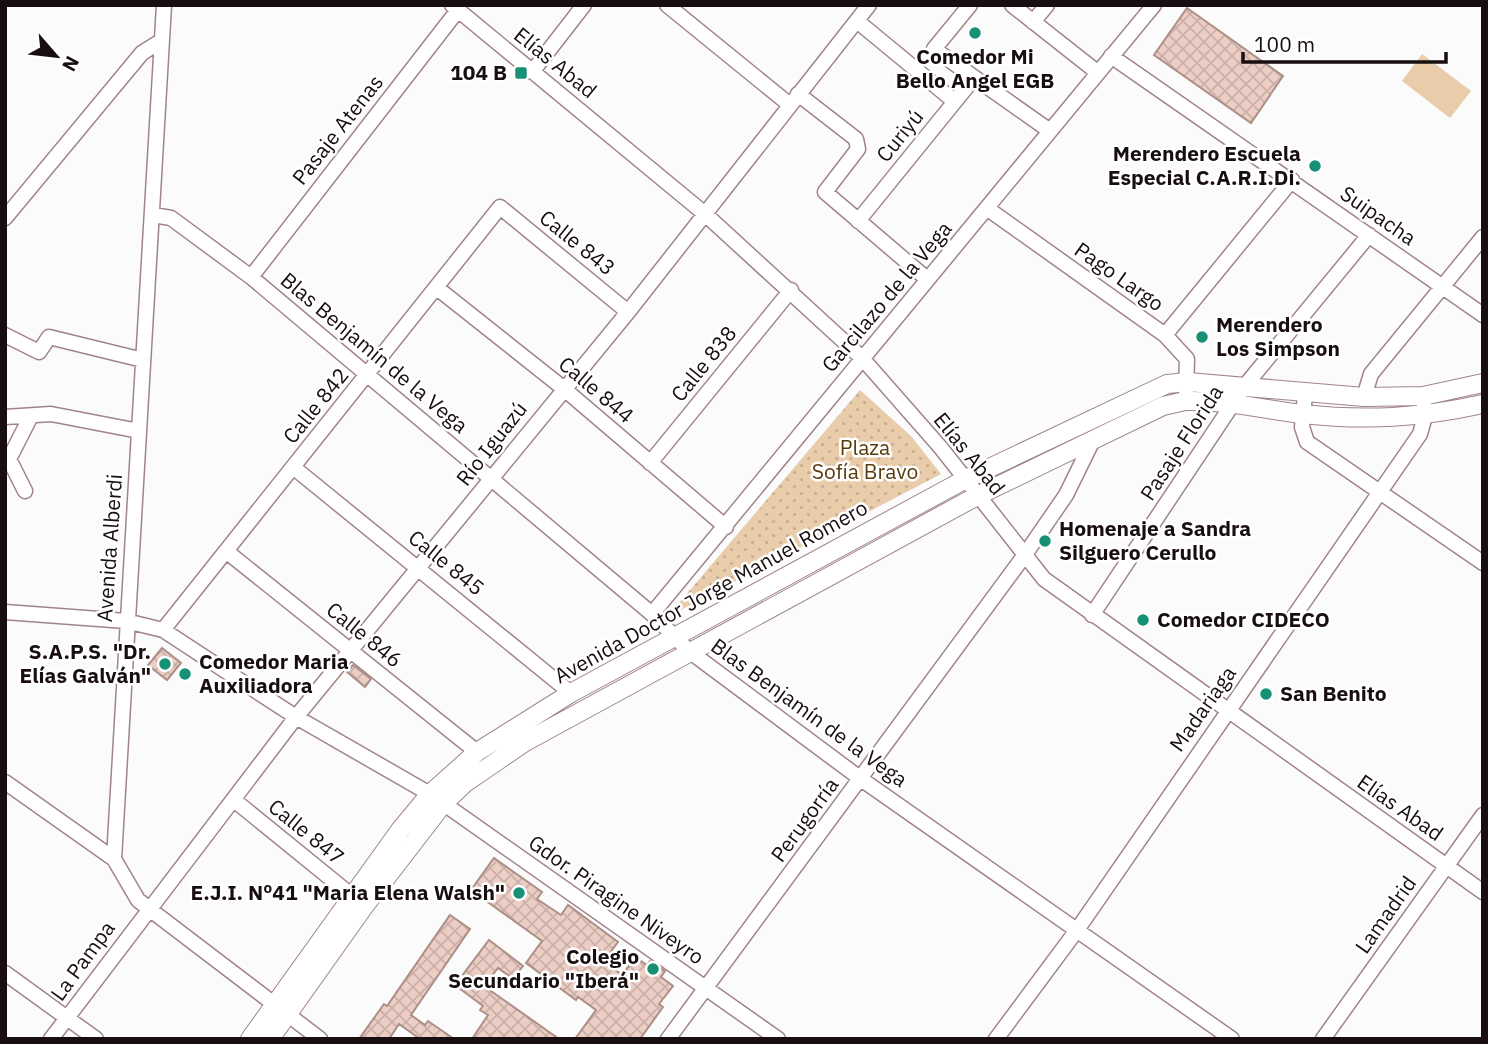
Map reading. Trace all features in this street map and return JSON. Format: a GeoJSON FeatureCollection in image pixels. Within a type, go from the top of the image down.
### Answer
{"type":"FeatureCollection","features":[{"type":"Feature","properties":{"kind":"main road","name":"Avenida Doctor Jorge Manuel Romero"},"geometry":{"type":"LineString","coordinates":[[280,1011],[351,895],[477,752],[571,693],[964,480],[1167,384],[1188,382],[1364,397],[1423,396],[1483,383]]}},
{"type":"Feature","properties":{"kind":"main road","name":"Avenida Doctor Jorge Manuel Romero"},"geometry":{"type":"LineString","coordinates":[[280,1011],[437,799],[466,783],[525,742],[977,496],[1163,405],[1185,401],[1342,417],[1425,416],[1483,404]]}},
{"type":"Feature","properties":{"kind":"main road"},"geometry":{"type":"LineString","coordinates":[[250,1039],[280,1011]]}},
{"type":"Feature","properties":{"kind":"main road"},"geometry":{"type":"LineString","coordinates":[[270,1039],[280,1011]]}},
{"type":"Feature","properties":{"kind":"street","name":"Avenida Alberdi"},"geometry":{"type":"LineString","coordinates":[[114,859],[164,5]]}},
{"type":"Feature","properties":{"kind":"street"},"geometry":{"type":"LineString","coordinates":[[532,72],[584,5]]}},
{"type":"Feature","properties":{"kind":"street"},"geometry":{"type":"LineString","coordinates":[[667,5],[794,100],[856,139],[858,149],[825,192],[927,279]]}},
{"type":"Feature","properties":{"kind":"street","name":"Río Iguazú"},"geometry":{"type":"LineString","coordinates":[[148,908],[296,717],[628,312],[869,5]]}},
{"type":"Feature","properties":{"kind":"street"},"geometry":{"type":"LineString","coordinates":[[970,5],[934,49],[1050,131]]}},
{"type":"Feature","properties":{"kind":"street"},"geometry":{"type":"LineString","coordinates":[[1012,5],[1097,72]]}},
{"type":"Feature","properties":{"kind":"street"},"geometry":{"type":"LineString","coordinates":[[1033,22],[1047,5]]}},
{"type":"Feature","properties":{"kind":"street","name":"Garcilazo de la Vega"},"geometry":{"type":"LineString","coordinates":[[652,614],[1154,5]]}},
{"type":"Feature","properties":{"kind":"street","name":"Elías Abad"},"geometry":{"type":"LineString","coordinates":[[455,8],[705,214],[791,290],[862,358],[1044,579],[1483,892]]}},
{"type":"Feature","properties":{"kind":"street","name":"Pasaje Atenas"},"geometry":{"type":"LineString","coordinates":[[251,276],[455,8]]}},
{"type":"Feature","properties":{"kind":"street"},"geometry":{"type":"LineString","coordinates":[[857,21],[954,101]]}},
{"type":"Feature","properties":{"kind":"street"},"geometry":{"type":"LineString","coordinates":[[5,218],[142,54],[161,41]]}},
{"type":"Feature","properties":{"kind":"street","name":"Suipacha"},"geometry":{"type":"LineString","coordinates":[[1111,55],[1483,315]]}},
{"type":"Feature","properties":{"kind":"street","name":"Curiyú"},"geometry":{"type":"LineString","coordinates":[[858,221],[974,78]]}},
{"type":"Feature","properties":{"kind":"street"},"geometry":{"type":"LineString","coordinates":[[1165,335],[1292,180]]}},
{"type":"Feature","properties":{"kind":"street","name":"Calle 842"},"geometry":{"type":"LineString","coordinates":[[163,630],[499,207]]}},
{"type":"Feature","properties":{"kind":"street","name":"Calle 843"},"geometry":{"type":"LineString","coordinates":[[499,207],[628,312]]}},
{"type":"Feature","properties":{"kind":"street","name":"Pago Largo"},"geometry":{"type":"LineString","coordinates":[[988,209],[1165,335],[1188,359],[1185,401]]}},
{"type":"Feature","properties":{"kind":"street","name":"Blas Benjamín de la Vega"},"geometry":{"type":"LineString","coordinates":[[153,215],[171,218],[251,276],[652,614],[689,651],[861,779],[1232,1039]]}},
{"type":"Feature","properties":{"kind":"street","name":"Pasaje Florida"},"geometry":{"type":"LineString","coordinates":[[1091,615],[1244,387],[1369,235]]}},
{"type":"Feature","properties":{"kind":"street"},"geometry":{"type":"LineString","coordinates":[[1364,397],[1371,374],[1440,286],[1483,237]]}},
{"type":"Feature","properties":{"kind":"street","name":"Calle 844"},"geometry":{"type":"LineString","coordinates":[[437,288],[563,388],[726,527]]}},
{"type":"Feature","properties":{"kind":"street","name":"Calle 838"},"geometry":{"type":"LineString","coordinates":[[650,463],[791,290]]}},
{"type":"Feature","properties":{"kind":"street"},"geometry":{"type":"LineString","coordinates":[[5,335],[39,352],[50,337],[143,360]]}},
{"type":"Feature","properties":{"kind":"street"},"geometry":{"type":"LineString","coordinates":[[1305,394],[1302,414],[1307,442],[1483,563]]}},
{"type":"Feature","properties":{"kind":"street"},"geometry":{"type":"LineString","coordinates":[[1423,396],[1425,416]]}},
{"type":"Feature","properties":{"kind":"street"},"geometry":{"type":"LineString","coordinates":[[25,491],[9,459],[31,416]]}},
{"type":"Feature","properties":{"kind":"street","name":"Madariaga"},"geometry":{"type":"LineString","coordinates":[[996,1039],[1077,930],[1381,491],[1420,434],[1425,416]]}},
{"type":"Feature","properties":{"kind":"street"},"geometry":{"type":"LineString","coordinates":[[5,417],[78,417],[139,431]]}},
{"type":"Feature","properties":{"kind":"street","name":"Perugorría"},"geometry":{"type":"LineString","coordinates":[[668,1039],[1024,556],[1066,495],[1093,440]]}},
{"type":"Feature","properties":{"kind":"street","name":"Calle 845"},"geometry":{"type":"LineString","coordinates":[[293,467],[571,693]]}},
{"type":"Feature","properties":{"kind":"street","name":"Calle 846"},"geometry":{"type":"LineString","coordinates":[[226,551],[477,752]]}},
{"type":"Feature","properties":{"kind":"street","name":"Gdor. Piragine Niveyro"},"geometry":{"type":"LineString","coordinates":[[5,612],[126,621],[163,630],[296,717],[437,799],[778,1039]]}},
{"type":"Feature","properties":{"kind":"street"},"geometry":{"type":"LineString","coordinates":[[5,782],[114,859],[138,900],[320,1039]]}},
{"type":"Feature","properties":{"kind":"street","name":"Calle 847"},"geometry":{"type":"LineString","coordinates":[[233,800],[351,895]]}},
{"type":"Feature","properties":{"kind":"street","name":"Lamadrid"},"geometry":{"type":"LineString","coordinates":[[1323,1039],[1483,815]]}},
{"type":"Feature","properties":{"kind":"street","name":"La Pampa"},"geometry":{"type":"LineString","coordinates":[[51,1039],[148,908]]}},
{"type":"Feature","properties":{"kind":"street"},"geometry":{"type":"LineString","coordinates":[[5,973],[96,1039]]}},
{"type":"Feature","properties":{"kind":"green space"},"geometry":{"type":"Polygon","coordinates":[[[1422,54],[1471,91],[1450,118],[1402,81],[1422,54]]]}},
{"type":"Feature","properties":{"kind":"green space","name":"Plaza Sofía Bravo"},"geometry":{"type":"Polygon","coordinates":[[[860,390],[911,436],[941,474],[667,617],[860,390]]]}},
{"type":"Feature","properties":{"kind":"building"},"geometry":{"type":"Polygon","coordinates":[[[1187,8],[1283,76],[1251,123],[1154,55],[1187,8]]]}},
{"type":"Feature","properties":{"kind":"building","name":"S.A.P.S. \"Dr. Elías Galván\""},"geometry":{"type":"Polygon","coordinates":[[[162,648],[181,663],[167,680],[148,665],[162,648]]]}},
{"type":"Feature","properties":{"kind":"building"},"geometry":{"type":"Polygon","coordinates":[[[353,665],[371,679],[365,687],[347,672],[353,665]]]}},
{"type":"Feature","properties":{"kind":"building"},"geometry":{"type":"Polygon","coordinates":[[[494,858],[542,892],[537,899],[561,915],[568,905],[618,942],[604,961],[622,975],[635,957],[647,965],[650,961],[665,971],[661,977],[673,986],[659,1004],[663,1007],[640,1039],[575,1039],[596,1010],[578,997],[576,1000],[526,963],[542,941],[471,890],[494,858]]]}},
{"type":"Feature","properties":{"kind":"building"},"geometry":{"type":"Polygon","coordinates":[[[450,915],[470,929],[411,1015],[425,1025],[428,1021],[454,1039],[420,1039],[399,1024],[389,1039],[359,1039],[384,1004],[387,1006],[450,915]]]}},
{"type":"Feature","properties":{"kind":"building"},"geometry":{"type":"Polygon","coordinates":[[[489,940],[523,966],[513,979],[498,968],[484,986],[559,1039],[472,1039],[488,1015],[480,1010],[483,1006],[455,985],[489,940]]]}},
{"type":"Feature","properties":{"kind":"place","name":"Comedor Mi Bello Angel EGB"},"geometry":{"type":"Point","coordinates":[975,33]}},
{"type":"Feature","properties":{"kind":"place","name":"104 B"},"geometry":{"type":"Point","coordinates":[521,73]}},
{"type":"Feature","properties":{"kind":"place","name":"Merendero Escuela Especial C.A.R.I.Di."},"geometry":{"type":"Point","coordinates":[1315,166]}},
{"type":"Feature","properties":{"kind":"place","name":"Merendero Los Simpson"},"geometry":{"type":"Point","coordinates":[1202,337]}},
{"type":"Feature","properties":{"kind":"place","name":"Homenaje a Sandra Silguero Cerullo"},"geometry":{"type":"Point","coordinates":[1045,541]}},
{"type":"Feature","properties":{"kind":"place","name":"Comedor CIDECO"},"geometry":{"type":"Point","coordinates":[1143,620]}},
{"type":"Feature","properties":{"kind":"place","name":"S.A.P.S. \"Dr. Elías Galván\""},"geometry":{"type":"Point","coordinates":[165,664]}},
{"type":"Feature","properties":{"kind":"place","name":"Comedor Maria Auxiliadora"},"geometry":{"type":"Point","coordinates":[185,674]}},
{"type":"Feature","properties":{"kind":"place","name":"San Benito"},"geometry":{"type":"Point","coordinates":[1266,694]}},
{"type":"Feature","properties":{"kind":"place","name":"E.J.I. Nº41 \"Maria Elena Walsh\""},"geometry":{"type":"Point","coordinates":[519,893]}},
{"type":"Feature","properties":{"kind":"place","name":"Colegio Secundario \"Iberá\""},"geometry":{"type":"Point","coordinates":[653,969]}}]}
